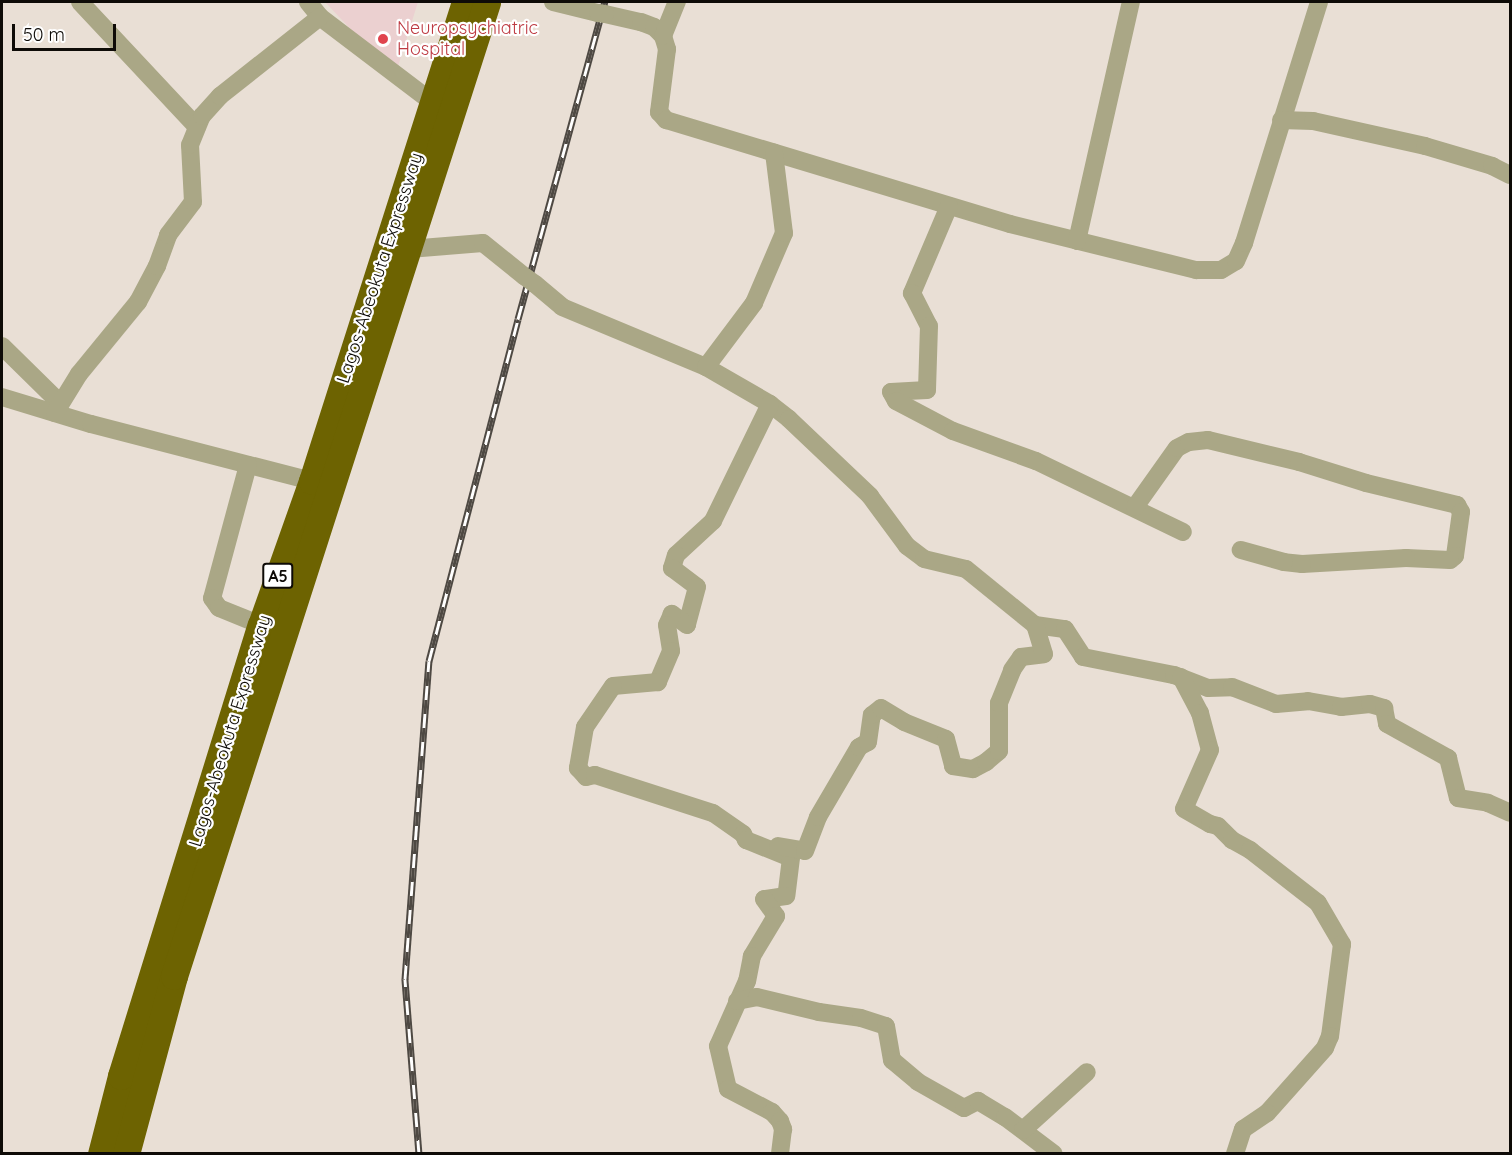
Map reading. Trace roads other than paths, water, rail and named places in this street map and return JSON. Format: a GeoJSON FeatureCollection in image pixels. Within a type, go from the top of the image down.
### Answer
{"type":"FeatureCollection","features":[{"type":"Feature","properties":{"kind":"highway","name":"Lagos-Abeokuta Expressway"},"geometry":{"type":"LineString","coordinates":[[101,1154],[121,1076],[261,625],[312,481],[465,2]]}},
{"type":"Feature","properties":{"kind":"highway","name":"Lagos-Abeokuta Expressway"},"geometry":{"type":"LineString","coordinates":[[126,1154],[174,976],[487,2]]}},
{"type":"Feature","properties":{"kind":"street"},"geometry":{"type":"LineString","coordinates":[[80,2],[197,127]]}},
{"type":"Feature","properties":{"kind":"street"},"geometry":{"type":"LineString","coordinates":[[308,2],[320,17],[432,102]]}},
{"type":"Feature","properties":{"kind":"street"},"geometry":{"type":"LineString","coordinates":[[553,2],[641,22],[654,27],[663,36],[667,49],[659,112],[666,120],[950,206],[1077,241],[1196,270],[1221,270],[1236,261],[1244,243],[1319,2]]}},
{"type":"Feature","properties":{"kind":"street"},"geometry":{"type":"LineString","coordinates":[[663,36],[677,2]]}},
{"type":"Feature","properties":{"kind":"street"},"geometry":{"type":"LineString","coordinates":[[1077,241],[1131,2]]}},
{"type":"Feature","properties":{"kind":"street"},"geometry":{"type":"LineString","coordinates":[[57,408],[102,344],[138,302],[157,266],[168,235],[193,202],[190,145],[202,116],[220,96],[320,17]]}},
{"type":"Feature","properties":{"kind":"street"},"geometry":{"type":"LineString","coordinates":[[1281,120],[1314,122],[1425,146],[1492,166],[1510,175]]}},
{"type":"Feature","properties":{"kind":"street"},"geometry":{"type":"LineString","coordinates":[[706,367],[754,303],[784,233],[774,153]]}},
{"type":"Feature","properties":{"kind":"street"},"geometry":{"type":"LineString","coordinates":[[950,206],[912,292],[929,326],[927,390],[891,392],[904,405],[952,431],[1036,461],[1183,532]]}},
{"type":"Feature","properties":{"kind":"street"},"geometry":{"type":"LineString","coordinates":[[409,249],[483,243],[562,307],[706,367],[770,404],[789,419],[870,496],[907,546],[924,559],[966,568],[1035,625],[1065,629],[1083,657],[1181,677],[1208,688],[1232,687],[1276,704],[1308,702],[1341,707],[1370,704],[1384,708],[1387,724],[1448,759],[1458,798],[1488,803],[1510,813]]}},
{"type":"Feature","properties":{"kind":"street"},"geometry":{"type":"LineString","coordinates":[[2,346],[57,408]]}},
{"type":"Feature","properties":{"kind":"street"},"geometry":{"type":"LineString","coordinates":[[2,397],[57,408],[248,465],[312,481]]}},
{"type":"Feature","properties":{"kind":"street"},"geometry":{"type":"LineString","coordinates":[[770,404],[713,521],[676,555],[672,568],[697,586],[687,625],[672,614],[667,625],[671,651],[658,682],[613,686],[585,727],[578,768],[586,777],[595,775],[713,813],[743,834],[746,840],[791,858],[786,896],[764,899],[776,916],[752,956],[747,981],[718,1046],[728,1089],[772,1112],[780,1121],[783,1129],[780,1154]]}},
{"type":"Feature","properties":{"kind":"street"},"geometry":{"type":"LineString","coordinates":[[1135,507],[1177,448],[1189,442],[1208,440],[1457,505],[1461,512],[1455,556],[1450,560],[1406,558],[1302,564],[1284,562],[1240,550]]}},
{"type":"Feature","properties":{"kind":"street"},"geometry":{"type":"LineString","coordinates":[[248,465],[212,598],[219,608],[261,625]]}},
{"type":"Feature","properties":{"kind":"street"},"geometry":{"type":"LineString","coordinates":[[746,840],[805,851],[818,817],[860,747],[868,742],[872,715],[881,708],[903,722],[946,740],[953,766],[973,769],[986,762],[999,751],[999,703],[1012,670],[1021,657],[1044,654],[1035,625]]}},
{"type":"Feature","properties":{"kind":"street"},"geometry":{"type":"LineString","coordinates":[[1181,677],[1200,713],[1210,750],[1184,809],[1218,826],[1232,840],[1259,856],[1318,903],[1342,944],[1330,1036],[1325,1048],[1267,1113],[1243,1129],[1234,1154]]}},
{"type":"Feature","properties":{"kind":"street"},"geometry":{"type":"LineString","coordinates":[[737,1001],[757,997],[819,1012],[861,1018],[886,1026],[892,1060],[918,1082],[964,1108],[978,1101],[1023,1130],[1054,1154]]}},
{"type":"Feature","properties":{"kind":"street"},"geometry":{"type":"LineString","coordinates":[[1023,1130],[1087,1072]]}},
{"type":"Feature","properties":{"kind":"railway"},"geometry":{"type":"LineString","coordinates":[[419,1154],[405,979],[429,661],[518,319],[605,2]]}},
{"type":"Feature","properties":{"kind":"place","name":"Neuropsychiatric Hospital"},"geometry":{"type":"Point","coordinates":[383,39]}}]}
